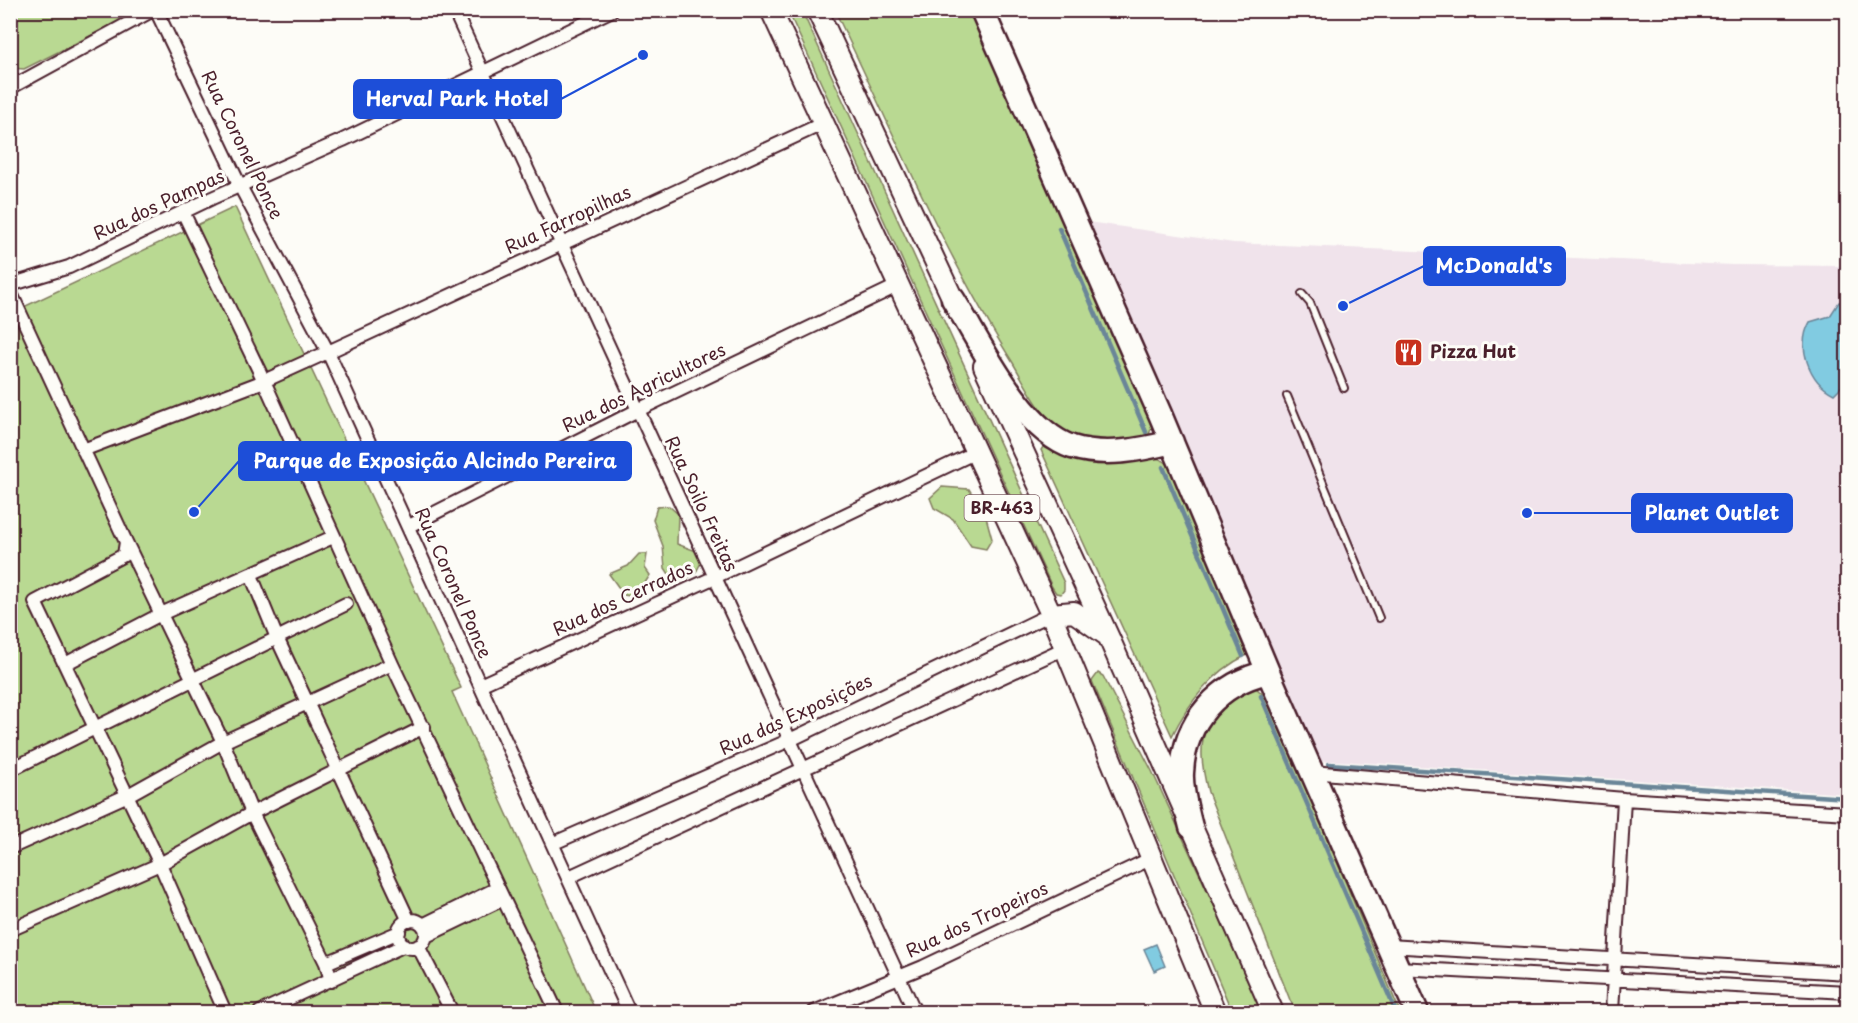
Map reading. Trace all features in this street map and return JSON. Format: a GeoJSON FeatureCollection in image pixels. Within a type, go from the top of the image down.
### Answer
{"type":"FeatureCollection","features":[{"type":"Feature","properties":{"kind":"highway"},"geometry":{"type":"LineString","coordinates":[[982,10],[1172,442],[1268,672],[1418,1012]]}},
{"type":"Feature","properties":{"kind":"highway"},"geometry":{"type":"LineString","coordinates":[[953,299],[1011,392],[1038,425],[1054,438],[1071,446],[1112,452],[1172,442]]}},
{"type":"Feature","properties":{"kind":"highway"},"geometry":{"type":"LineString","coordinates":[[1191,827],[1182,774],[1185,747],[1196,721],[1213,699],[1235,683],[1268,672]]}},
{"type":"Feature","properties":{"kind":"main road","name":"BR-463"},"geometry":{"type":"LineString","coordinates":[[771,10],[1051,614],[1215,1012]]}},
{"type":"Feature","properties":{"kind":"main road","name":"BR-463"},"geometry":{"type":"LineString","coordinates":[[817,10],[1109,638],[1273,1012]]}},
{"type":"Feature","properties":{"kind":"main road"},"geometry":{"type":"LineString","coordinates":[[1051,614],[1074,612],[1109,638]]}},
{"type":"Feature","properties":{"kind":"street"},"geometry":{"type":"LineString","coordinates":[[10,88],[155,10]]}},
{"type":"Feature","properties":{"kind":"street","name":"Rua Coronel Ponce"},"geometry":{"type":"LineString","coordinates":[[155,10],[240,186],[328,352],[554,843],[629,1012]]}},
{"type":"Feature","properties":{"kind":"street","name":"Rua Soilo Freitas"},"geometry":{"type":"LineString","coordinates":[[454,10],[915,1012]]}},
{"type":"Feature","properties":{"kind":"street","name":"Rua dos Pampas"},"geometry":{"type":"LineString","coordinates":[[10,285],[69,267],[183,212],[343,141],[612,10]]}},
{"type":"Feature","properties":{"kind":"street","name":"Rua Farropilhas"},"geometry":{"type":"LineString","coordinates":[[83,450],[264,381],[561,242],[824,123]]}},
{"type":"Feature","properties":{"kind":"street"},"geometry":{"type":"LineString","coordinates":[[183,212],[264,381],[392,664],[424,727],[557,1012]]}},
{"type":"Feature","properties":{"kind":"street","name":"Rua dos Agricultores"},"geometry":{"type":"LineString","coordinates":[[409,526],[638,410],[897,286]]}},
{"type":"Feature","properties":{"kind":"street"},"geometry":{"type":"LineString","coordinates":[[10,291],[126,542],[223,742],[252,813],[326,963],[331,981]]}},
{"type":"Feature","properties":{"kind":"street","name":"Rua dos Cerrados"},"geometry":{"type":"LineString","coordinates":[[480,685],[715,577],[976,452]]}},
{"type":"Feature","properties":{"kind":"street"},"geometry":{"type":"LineString","coordinates":[[65,664],[161,614],[333,537]]}},
{"type":"Feature","properties":{"kind":"street"},"geometry":{"type":"LineString","coordinates":[[126,542],[124,555],[35,602],[160,864],[225,1012]]}},
{"type":"Feature","properties":{"kind":"street"},"geometry":{"type":"LineString","coordinates":[[250,575],[409,921]]}},
{"type":"Feature","properties":{"kind":"street"},"geometry":{"type":"LineString","coordinates":[[10,770],[346,604]]}},
{"type":"Feature","properties":{"kind":"street","name":"Rua das Exposições"},"geometry":{"type":"LineString","coordinates":[[554,843],[790,740],[1051,614]]}},
{"type":"Feature","properties":{"kind":"street"},"geometry":{"type":"LineString","coordinates":[[568,877],[1065,648]]}},
{"type":"Feature","properties":{"kind":"street"},"geometry":{"type":"LineString","coordinates":[[10,849],[128,795],[223,742],[392,664]]}},
{"type":"Feature","properties":{"kind":"street"},"geometry":{"type":"LineString","coordinates":[[10,930],[160,864],[252,813],[424,727]]}},
{"type":"Feature","properties":{"kind":"street"},"geometry":{"type":"LineString","coordinates":[[1312,772],[1624,799],[1848,813]]}},
{"type":"Feature","properties":{"kind":"street"},"geometry":{"type":"LineString","coordinates":[[1612,1012],[1624,799]]}},
{"type":"Feature","properties":{"kind":"street","name":"Rua dos Tropeiros"},"geometry":{"type":"LineString","coordinates":[[814,1012],[899,976],[1152,858]]}},
{"type":"Feature","properties":{"kind":"street"},"geometry":{"type":"LineString","coordinates":[[452,1012],[418,946],[424,930],[500,894]]}},
{"type":"Feature","properties":{"kind":"street"},"geometry":{"type":"LineString","coordinates":[[405,945],[399,932],[401,926],[415,920],[424,930]]}},
{"type":"Feature","properties":{"kind":"street"},"geometry":{"type":"LineString","coordinates":[[326,963],[399,932]]}},
{"type":"Feature","properties":{"kind":"street"},"geometry":{"type":"LineString","coordinates":[[260,1012],[405,945],[418,946]]}},
{"type":"Feature","properties":{"kind":"street"},"geometry":{"type":"LineString","coordinates":[[1388,946],[1848,973]]}},
{"type":"Feature","properties":{"kind":"street"},"geometry":{"type":"LineString","coordinates":[[1398,968],[1848,992]]}},
{"type":"Feature","properties":{"kind":"lane"},"geometry":{"type":"LineString","coordinates":[[10,77],[27,80]]}},
{"type":"Feature","properties":{"kind":"lane"},"geometry":{"type":"LineString","coordinates":[[1302,294],[1310,303],[1344,388]]}},
{"type":"Feature","properties":{"kind":"lane"},"geometry":{"type":"LineString","coordinates":[[1287,396],[1379,618]]}},
{"type":"Feature","properties":{"kind":"shaded area"},"geometry":{"type":"Polygon","coordinates":[[[1081,221],[1234,243],[1733,265],[1847,266],[1847,794],[1340,761],[1313,762],[1081,221]]]}},
{"type":"Feature","properties":{"kind":"green space"},"geometry":{"type":"Polygon","coordinates":[[[11,11],[140,11],[24,69],[11,68],[11,11]]]}},
{"type":"Feature","properties":{"kind":"green space"},"geometry":{"type":"Polygon","coordinates":[[[788,11],[802,11],[1064,583],[1064,590],[1061,594],[1056,593],[1052,587],[788,11]]]}},
{"type":"Feature","properties":{"kind":"green space"},"geometry":{"type":"Polygon","coordinates":[[[835,11],[974,11],[1153,424],[1148,437],[1117,442],[1082,439],[1064,432],[1041,409],[988,321],[941,234],[835,11]]]}},
{"type":"Feature","properties":{"kind":"green space"},"geometry":{"type":"Polygon","coordinates":[[[235,207],[461,688],[452,692],[596,1012],[11,1012],[11,313],[235,207]]]}},
{"type":"Feature","properties":{"kind":"green space"},"geometry":{"type":"Polygon","coordinates":[[[1043,447],[1073,458],[1103,463],[1125,463],[1156,458],[1164,461],[1172,470],[1247,655],[1223,670],[1203,689],[1172,736],[1041,450],[1043,447]]]}},
{"type":"Feature","properties":{"kind":"green space"},"geometry":{"type":"Polygon","coordinates":[[[942,487],[969,489],[986,517],[992,539],[986,549],[971,546],[953,519],[934,508],[930,498],[942,487]]]}},
{"type":"Feature","properties":{"kind":"green space"},"geometry":{"type":"Polygon","coordinates":[[[669,506],[678,514],[677,544],[699,552],[703,559],[695,574],[683,580],[671,577],[665,568],[663,546],[653,520],[657,507],[669,506]]]}},
{"type":"Feature","properties":{"kind":"green space"},"geometry":{"type":"Polygon","coordinates":[[[639,554],[647,554],[645,568],[650,575],[636,597],[624,595],[609,574],[628,566],[639,554]]]}},
{"type":"Feature","properties":{"kind":"green space"},"geometry":{"type":"Polygon","coordinates":[[[1098,673],[1103,676],[1152,771],[1263,1012],[1247,1007],[1230,1007],[1092,681],[1098,673]]]}},
{"type":"Feature","properties":{"kind":"green space"},"geometry":{"type":"Polygon","coordinates":[[[1255,687],[1269,700],[1400,1012],[1296,1012],[1290,1000],[1208,792],[1202,756],[1206,728],[1213,717],[1223,706],[1255,687]]]}},
{"type":"Feature","properties":{"kind":"water"},"geometry":{"type":"Polygon","coordinates":[[[1839,302],[1847,303],[1847,381],[1834,394],[1818,381],[1812,372],[1807,362],[1804,342],[1810,322],[1830,316],[1839,302]]]}},
{"type":"Feature","properties":{"kind":"water"},"geometry":{"type":"Polygon","coordinates":[[[1156,944],[1165,966],[1154,971],[1144,949],[1156,944]]]}},
{"type":"Feature","properties":{"kind":"waterway"},"geometry":{"type":"LineString","coordinates":[[1059,228],[1146,432]]}},
{"type":"Feature","properties":{"kind":"waterway"},"geometry":{"type":"LineString","coordinates":[[1163,467],[1243,656]]}},
{"type":"Feature","properties":{"kind":"waterway"},"geometry":{"type":"LineString","coordinates":[[1261,696],[1396,1012]]}},
{"type":"Feature","properties":{"kind":"waterway"},"geometry":{"type":"LineString","coordinates":[[1329,764],[1848,798]]}},
{"type":"Feature","properties":{"kind":"place","name":"Herval Park Hotel"},"geometry":{"type":"Point","coordinates":[643,55]}},
{"type":"Feature","properties":{"kind":"place","name":"McDonald's"},"geometry":{"type":"Point","coordinates":[1343,306]}},
{"type":"Feature","properties":{"kind":"place","name":"Pizza Hut"},"geometry":{"type":"Point","coordinates":[1409,352]}},
{"type":"Feature","properties":{"kind":"place","name":"Parque de Exposição Alcindo Pereira"},"geometry":{"type":"Point","coordinates":[194,512]}},
{"type":"Feature","properties":{"kind":"place","name":"Planet Outlet"},"geometry":{"type":"Point","coordinates":[1527,513]}}]}
